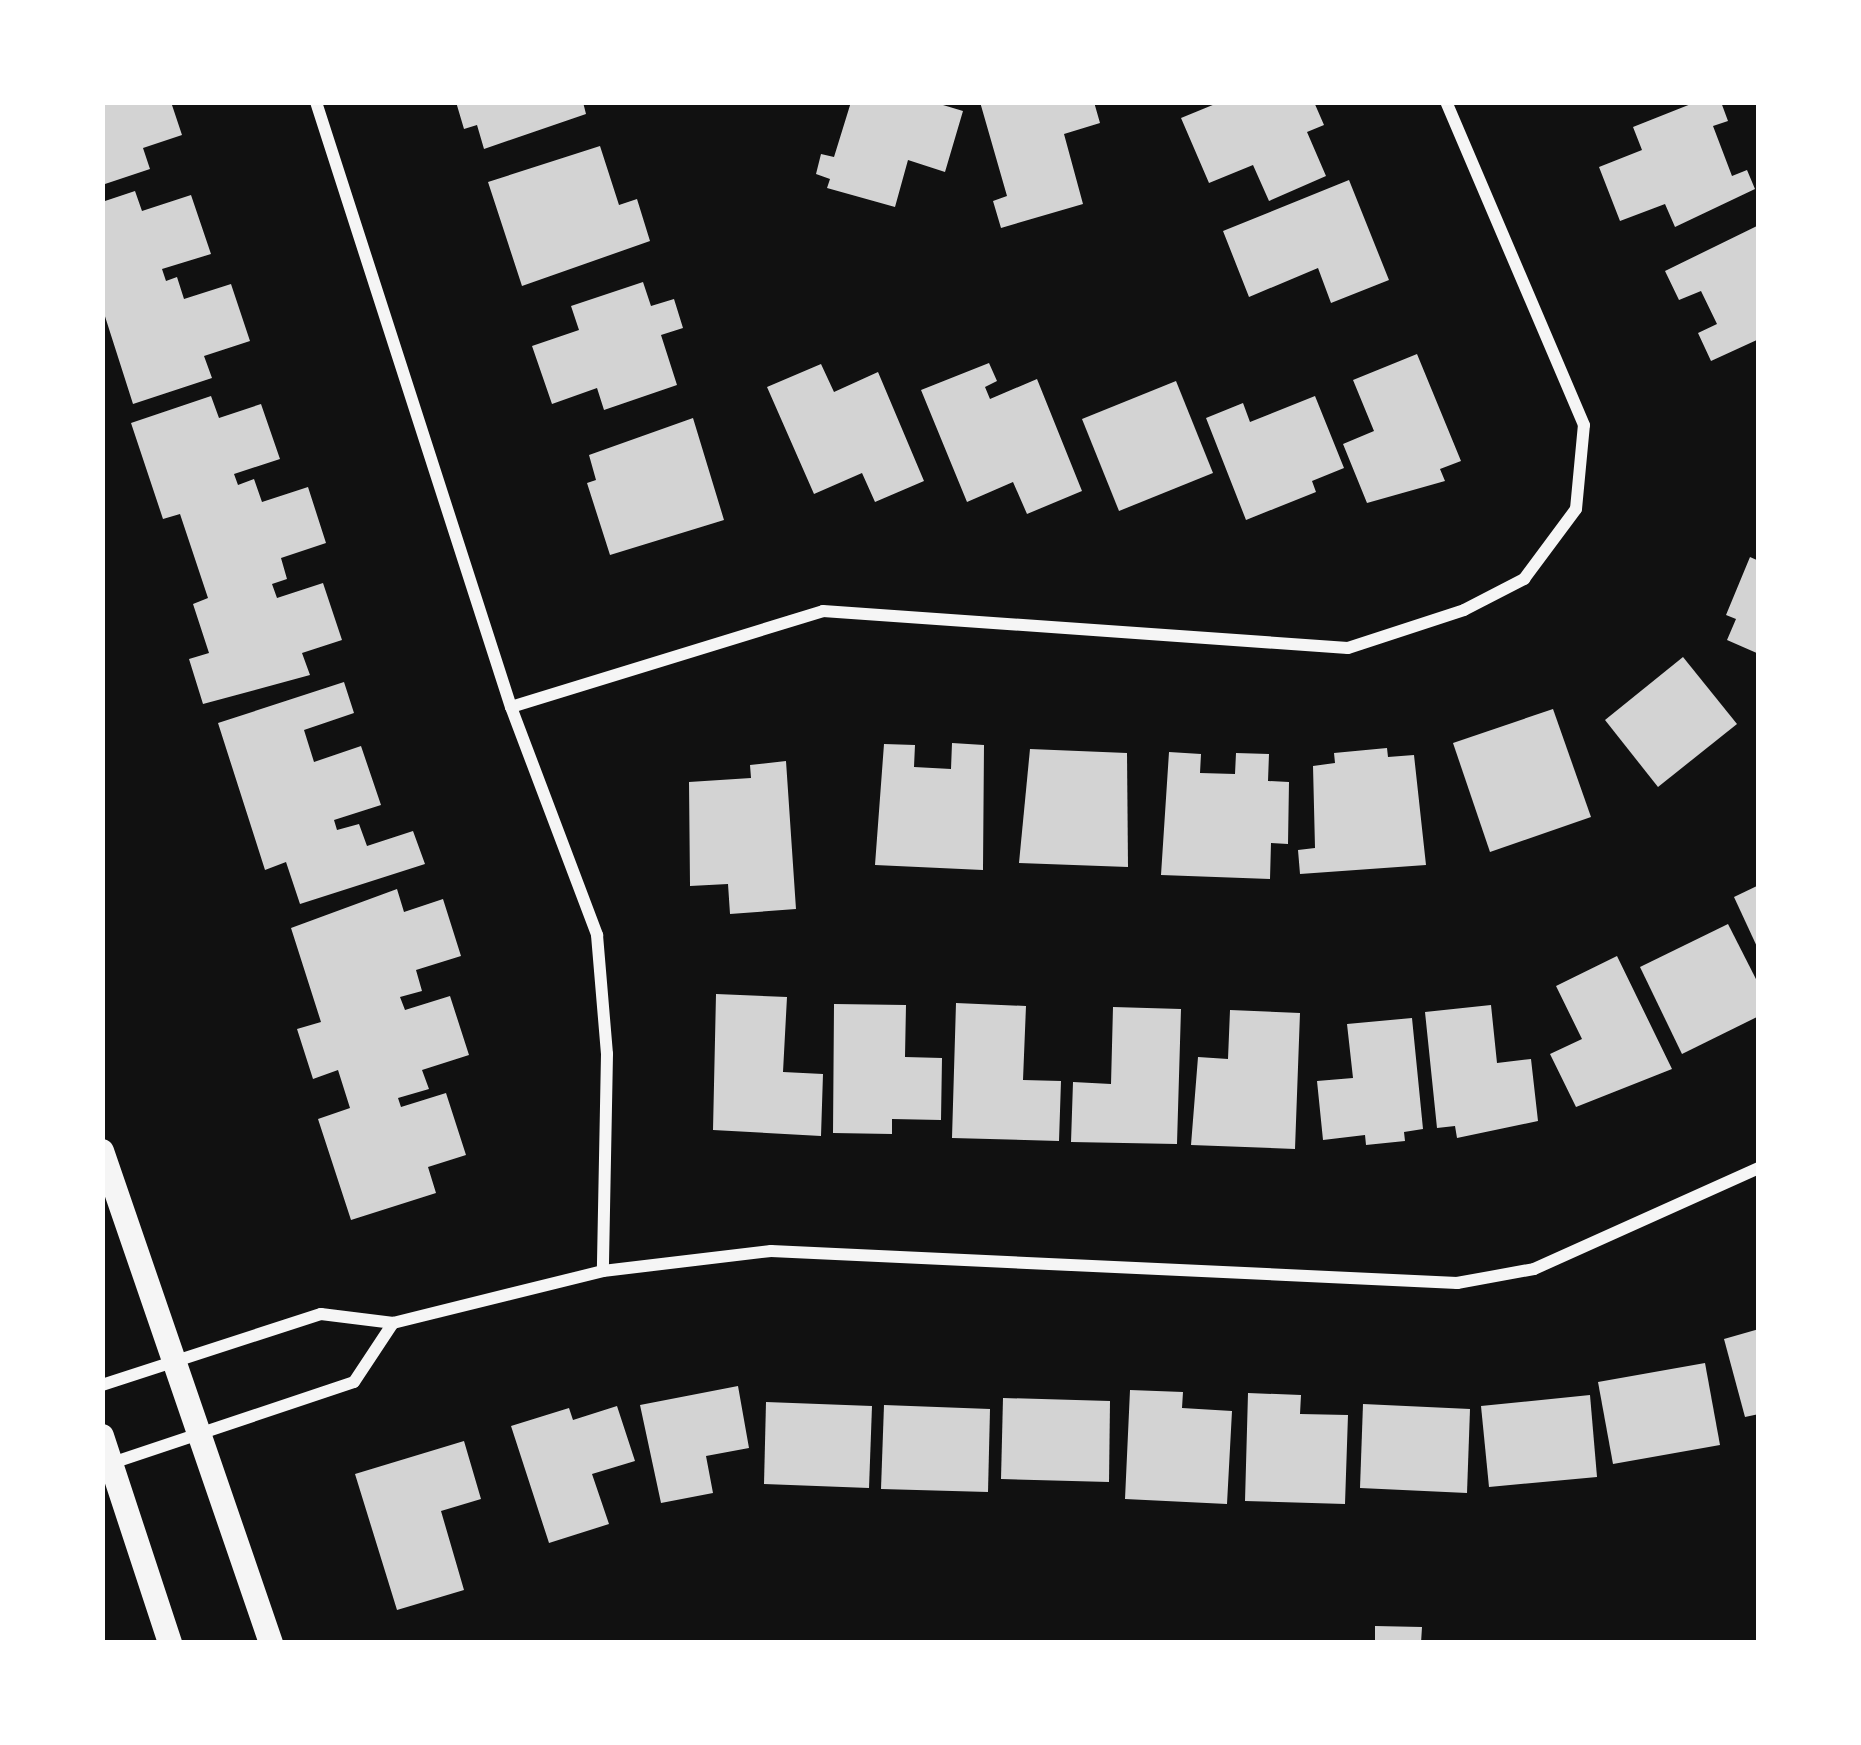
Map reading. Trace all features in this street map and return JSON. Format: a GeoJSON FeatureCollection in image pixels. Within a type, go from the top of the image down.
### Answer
{"type":"FeatureCollection","features":[{"type":"Feature","properties":{"kind":"main road"},"geometry":{"type":"LineString","coordinates":[[102,1151],[271,1643]]}},
{"type":"Feature","properties":{"kind":"main road"},"geometry":{"type":"LineString","coordinates":[[102,1436],[106,1465],[170,1643]]}},
{"type":"Feature","properties":{"kind":"street"},"geometry":{"type":"LineString","coordinates":[[316,102],[511,707],[597,935],[607,1054],[603,1270]]}},
{"type":"Feature","properties":{"kind":"street"},"geometry":{"type":"LineString","coordinates":[[511,707],[823,610],[1348,648],[1464,610],[1524,579],[1576,508],[1584,425],[1446,102]]}},
{"type":"Feature","properties":{"kind":"street"},"geometry":{"type":"LineString","coordinates":[[102,1385],[321,1314],[392,1323],[603,1270],[771,1251],[1457,1282],[1534,1269],[1759,1168]]}},
{"type":"Feature","properties":{"kind":"street"},"geometry":{"type":"LineString","coordinates":[[106,1465],[354,1382],[392,1323]]}},
{"type":"Feature","properties":{"kind":"building"},"geometry":{"type":"Polygon","coordinates":[[[102,102],[171,102],[182,135],[143,148],[150,169],[102,185],[102,102]]]}},
{"type":"Feature","properties":{"kind":"building"},"geometry":{"type":"Polygon","coordinates":[[[456,102],[583,102],[586,114],[484,149],[477,125],[464,129],[456,102]]]}},
{"type":"Feature","properties":{"kind":"building"},"geometry":{"type":"Polygon","coordinates":[[[851,102],[933,102],[963,111],[945,172],[908,160],[895,207],[827,188],[830,179],[816,174],[821,154],[834,157],[851,102]]]}},
{"type":"Feature","properties":{"kind":"building"},"geometry":{"type":"Polygon","coordinates":[[[980,102],[1094,102],[1100,123],[1064,134],[1083,204],[1001,228],[993,201],[1007,196],[980,102]]]}},
{"type":"Feature","properties":{"kind":"building"},"geometry":{"type":"Polygon","coordinates":[[[1220,102],[1314,102],[1324,125],[1307,132],[1326,176],[1269,201],[1253,165],[1209,183],[1181,118],[1220,102]]]}},
{"type":"Feature","properties":{"kind":"building"},"geometry":{"type":"Polygon","coordinates":[[[1696,102],[1721,102],[1728,121],[1713,126],[1732,176],[1747,170],[1755,189],[1675,227],[1665,204],[1620,221],[1599,167],[1642,150],[1633,127],[1696,102]]]}},
{"type":"Feature","properties":{"kind":"building"},"geometry":{"type":"Polygon","coordinates":[[[600,146],[619,205],[637,199],[650,241],[522,286],[488,182],[600,146]]]}},
{"type":"Feature","properties":{"kind":"building"},"geometry":{"type":"Polygon","coordinates":[[[1349,180],[1389,280],[1331,303],[1318,268],[1249,297],[1223,231],[1349,180]]]}},
{"type":"Feature","properties":{"kind":"building"},"geometry":{"type":"Polygon","coordinates":[[[135,191],[142,211],[191,195],[211,254],[162,269],[166,281],[177,277],[184,299],[231,284],[250,341],[204,356],[212,378],[133,404],[102,307],[102,202],[135,191]]]}},
{"type":"Feature","properties":{"kind":"building"},"geometry":{"type":"Polygon","coordinates":[[[1759,225],[1759,339],[1711,361],[1698,333],[1717,324],[1701,291],[1679,300],[1665,271],[1759,225]]]}},
{"type":"Feature","properties":{"kind":"building"},"geometry":{"type":"Polygon","coordinates":[[[643,282],[651,306],[674,299],[683,328],[661,335],[677,385],[604,410],[597,388],[552,404],[532,346],[579,330],[571,306],[643,282]]]}},
{"type":"Feature","properties":{"kind":"building"},"geometry":{"type":"Polygon","coordinates":[[[1417,354],[1461,461],[1440,469],[1445,481],[1367,503],[1343,444],[1374,431],[1353,380],[1417,354]]]}},
{"type":"Feature","properties":{"kind":"building"},"geometry":{"type":"Polygon","coordinates":[[[989,363],[997,381],[985,387],[990,399],[1037,379],[1082,491],[1027,514],[1013,482],[967,502],[921,390],[989,363]]]}},
{"type":"Feature","properties":{"kind":"building"},"geometry":{"type":"Polygon","coordinates":[[[821,364],[834,392],[878,372],[924,481],[875,502],[862,473],[814,494],[767,387],[821,364]]]}},
{"type":"Feature","properties":{"kind":"building"},"geometry":{"type":"Polygon","coordinates":[[[1176,381],[1213,473],[1119,511],[1082,419],[1176,381]]]}},
{"type":"Feature","properties":{"kind":"building"},"geometry":{"type":"Polygon","coordinates":[[[211,396],[219,418],[261,404],[280,459],[234,474],[238,485],[254,479],[262,502],[308,487],[326,543],[281,558],[287,579],[272,584],[277,598],[323,583],[342,640],[302,653],[310,675],[203,704],[189,659],[209,653],[193,604],[208,598],[180,514],[163,519],[131,423],[211,396]]]}},
{"type":"Feature","properties":{"kind":"building"},"geometry":{"type":"Polygon","coordinates":[[[1315,396],[1344,468],[1312,481],[1316,492],[1246,520],[1206,418],[1243,403],[1250,422],[1315,396]]]}},
{"type":"Feature","properties":{"kind":"building"},"geometry":{"type":"Polygon","coordinates":[[[693,418],[724,520],[610,555],[587,483],[596,480],[589,455],[693,418]]]}},
{"type":"Feature","properties":{"kind":"building"},"geometry":{"type":"Polygon","coordinates":[[[1750,557],[1759,561],[1759,654],[1727,640],[1736,619],[1726,615],[1750,557]]]}},
{"type":"Feature","properties":{"kind":"building"},"geometry":{"type":"Polygon","coordinates":[[[1683,657],[1737,724],[1658,787],[1605,720],[1683,657]]]}},
{"type":"Feature","properties":{"kind":"building"},"geometry":{"type":"Polygon","coordinates":[[[344,682],[354,713],[304,730],[314,762],[361,746],[381,805],[334,820],[337,830],[359,824],[367,846],[413,831],[425,864],[300,904],[286,862],[265,870],[218,723],[344,682]]]}},
{"type":"Feature","properties":{"kind":"building"},"geometry":{"type":"Polygon","coordinates":[[[1553,709],[1591,817],[1490,852],[1453,743],[1553,709]]]}},
{"type":"Feature","properties":{"kind":"building"},"geometry":{"type":"Polygon","coordinates":[[[952,743],[984,745],[983,870],[875,865],[884,744],[915,745],[914,767],[951,769],[952,743]]]}},
{"type":"Feature","properties":{"kind":"building"},"geometry":{"type":"Polygon","coordinates":[[[1387,748],[1388,757],[1414,755],[1426,865],[1300,874],[1298,850],[1315,848],[1313,766],[1335,763],[1334,753],[1387,748]]]}},
{"type":"Feature","properties":{"kind":"building"},"geometry":{"type":"Polygon","coordinates":[[[1030,749],[1127,753],[1128,867],[1019,863],[1030,749]]]}},
{"type":"Feature","properties":{"kind":"building"},"geometry":{"type":"Polygon","coordinates":[[[1169,752],[1201,754],[1200,773],[1235,774],[1236,753],[1269,754],[1268,781],[1289,782],[1288,844],[1271,843],[1270,879],[1161,875],[1169,752]]]}},
{"type":"Feature","properties":{"kind":"building"},"geometry":{"type":"Polygon","coordinates":[[[786,761],[796,909],[730,914],[728,884],[690,886],[689,782],[751,778],[750,765],[786,761]]]}},
{"type":"Feature","properties":{"kind":"building"},"geometry":{"type":"Polygon","coordinates":[[[1759,885],[1759,951],[1734,897],[1759,885]]]}},
{"type":"Feature","properties":{"kind":"building"},"geometry":{"type":"Polygon","coordinates":[[[397,889],[404,912],[443,899],[461,956],[416,970],[422,991],[400,997],[405,1010],[450,996],[469,1055],[422,1070],[429,1089],[398,1098],[401,1107],[446,1093],[466,1155],[428,1167],[436,1193],[351,1220],[318,1119],[350,1108],[338,1070],[313,1079],[297,1029],[321,1022],[291,928],[397,889]]]}},
{"type":"Feature","properties":{"kind":"building"},"geometry":{"type":"Polygon","coordinates":[[[1728,924],[1759,985],[1759,1016],[1682,1054],[1640,967],[1728,924]]]}},
{"type":"Feature","properties":{"kind":"building"},"geometry":{"type":"Polygon","coordinates":[[[1617,956],[1672,1069],[1576,1107],[1550,1054],[1582,1039],[1556,986],[1617,956]]]}},
{"type":"Feature","properties":{"kind":"building"},"geometry":{"type":"Polygon","coordinates":[[[716,994],[787,997],[783,1072],[823,1074],[821,1136],[713,1130],[716,994]]]}},
{"type":"Feature","properties":{"kind":"building"},"geometry":{"type":"Polygon","coordinates":[[[956,1003],[1026,1006],[1023,1080],[1061,1081],[1059,1141],[952,1138],[956,1003]]]}},
{"type":"Feature","properties":{"kind":"building"},"geometry":{"type":"Polygon","coordinates":[[[834,1004],[906,1005],[905,1057],[942,1058],[941,1120],[892,1119],[892,1134],[833,1133],[834,1004]]]}},
{"type":"Feature","properties":{"kind":"building"},"geometry":{"type":"Polygon","coordinates":[[[1491,1005],[1497,1063],[1531,1059],[1538,1121],[1457,1138],[1455,1126],[1437,1128],[1425,1012],[1491,1005]]]}},
{"type":"Feature","properties":{"kind":"building"},"geometry":{"type":"Polygon","coordinates":[[[1113,1007],[1181,1009],[1177,1144],[1071,1142],[1073,1082],[1111,1084],[1113,1007]]]}},
{"type":"Feature","properties":{"kind":"building"},"geometry":{"type":"Polygon","coordinates":[[[1230,1010],[1300,1013],[1295,1149],[1191,1145],[1198,1057],[1228,1059],[1230,1010]]]}},
{"type":"Feature","properties":{"kind":"building"},"geometry":{"type":"Polygon","coordinates":[[[1412,1018],[1423,1129],[1404,1132],[1405,1141],[1366,1145],[1365,1135],[1323,1140],[1317,1081],[1353,1078],[1347,1024],[1412,1018]]]}},
{"type":"Feature","properties":{"kind":"building"},"geometry":{"type":"Polygon","coordinates":[[[1759,1329],[1759,1414],[1745,1417],[1724,1339],[1759,1329]]]}},
{"type":"Feature","properties":{"kind":"building"},"geometry":{"type":"Polygon","coordinates":[[[1705,1363],[1720,1445],[1613,1464],[1598,1382],[1705,1363]]]}},
{"type":"Feature","properties":{"kind":"building"},"geometry":{"type":"Polygon","coordinates":[[[738,1386],[749,1448],[706,1456],[713,1493],[661,1503],[640,1405],[738,1386]]]}},
{"type":"Feature","properties":{"kind":"building"},"geometry":{"type":"Polygon","coordinates":[[[1130,1390],[1183,1392],[1182,1408],[1232,1411],[1227,1504],[1125,1499],[1130,1390]]]}},
{"type":"Feature","properties":{"kind":"building"},"geometry":{"type":"Polygon","coordinates":[[[1248,1393],[1301,1395],[1300,1414],[1348,1415],[1345,1504],[1245,1501],[1248,1393]]]}},
{"type":"Feature","properties":{"kind":"building"},"geometry":{"type":"Polygon","coordinates":[[[1590,1395],[1597,1477],[1489,1487],[1481,1406],[1590,1395]]]}},
{"type":"Feature","properties":{"kind":"building"},"geometry":{"type":"Polygon","coordinates":[[[1003,1398],[1110,1401],[1109,1482],[1001,1479],[1003,1398]]]}},
{"type":"Feature","properties":{"kind":"building"},"geometry":{"type":"Polygon","coordinates":[[[766,1402],[872,1406],[869,1488],[764,1484],[766,1402]]]}},
{"type":"Feature","properties":{"kind":"building"},"geometry":{"type":"Polygon","coordinates":[[[1363,1404],[1470,1409],[1467,1493],[1360,1488],[1363,1404]]]}},
{"type":"Feature","properties":{"kind":"building"},"geometry":{"type":"Polygon","coordinates":[[[884,1405],[990,1409],[988,1492],[881,1489],[884,1405]]]}},
{"type":"Feature","properties":{"kind":"building"},"geometry":{"type":"Polygon","coordinates":[[[617,1406],[635,1461],[592,1474],[609,1524],[549,1543],[511,1426],[569,1408],[573,1420],[617,1406]]]}},
{"type":"Feature","properties":{"kind":"building"},"geometry":{"type":"Polygon","coordinates":[[[464,1441],[481,1499],[441,1511],[464,1590],[397,1610],[355,1474],[464,1441]]]}},
{"type":"Feature","properties":{"kind":"building"},"geometry":{"type":"Polygon","coordinates":[[[1375,1626],[1422,1627],[1421,1643],[1375,1643],[1375,1626]]]}}]}
